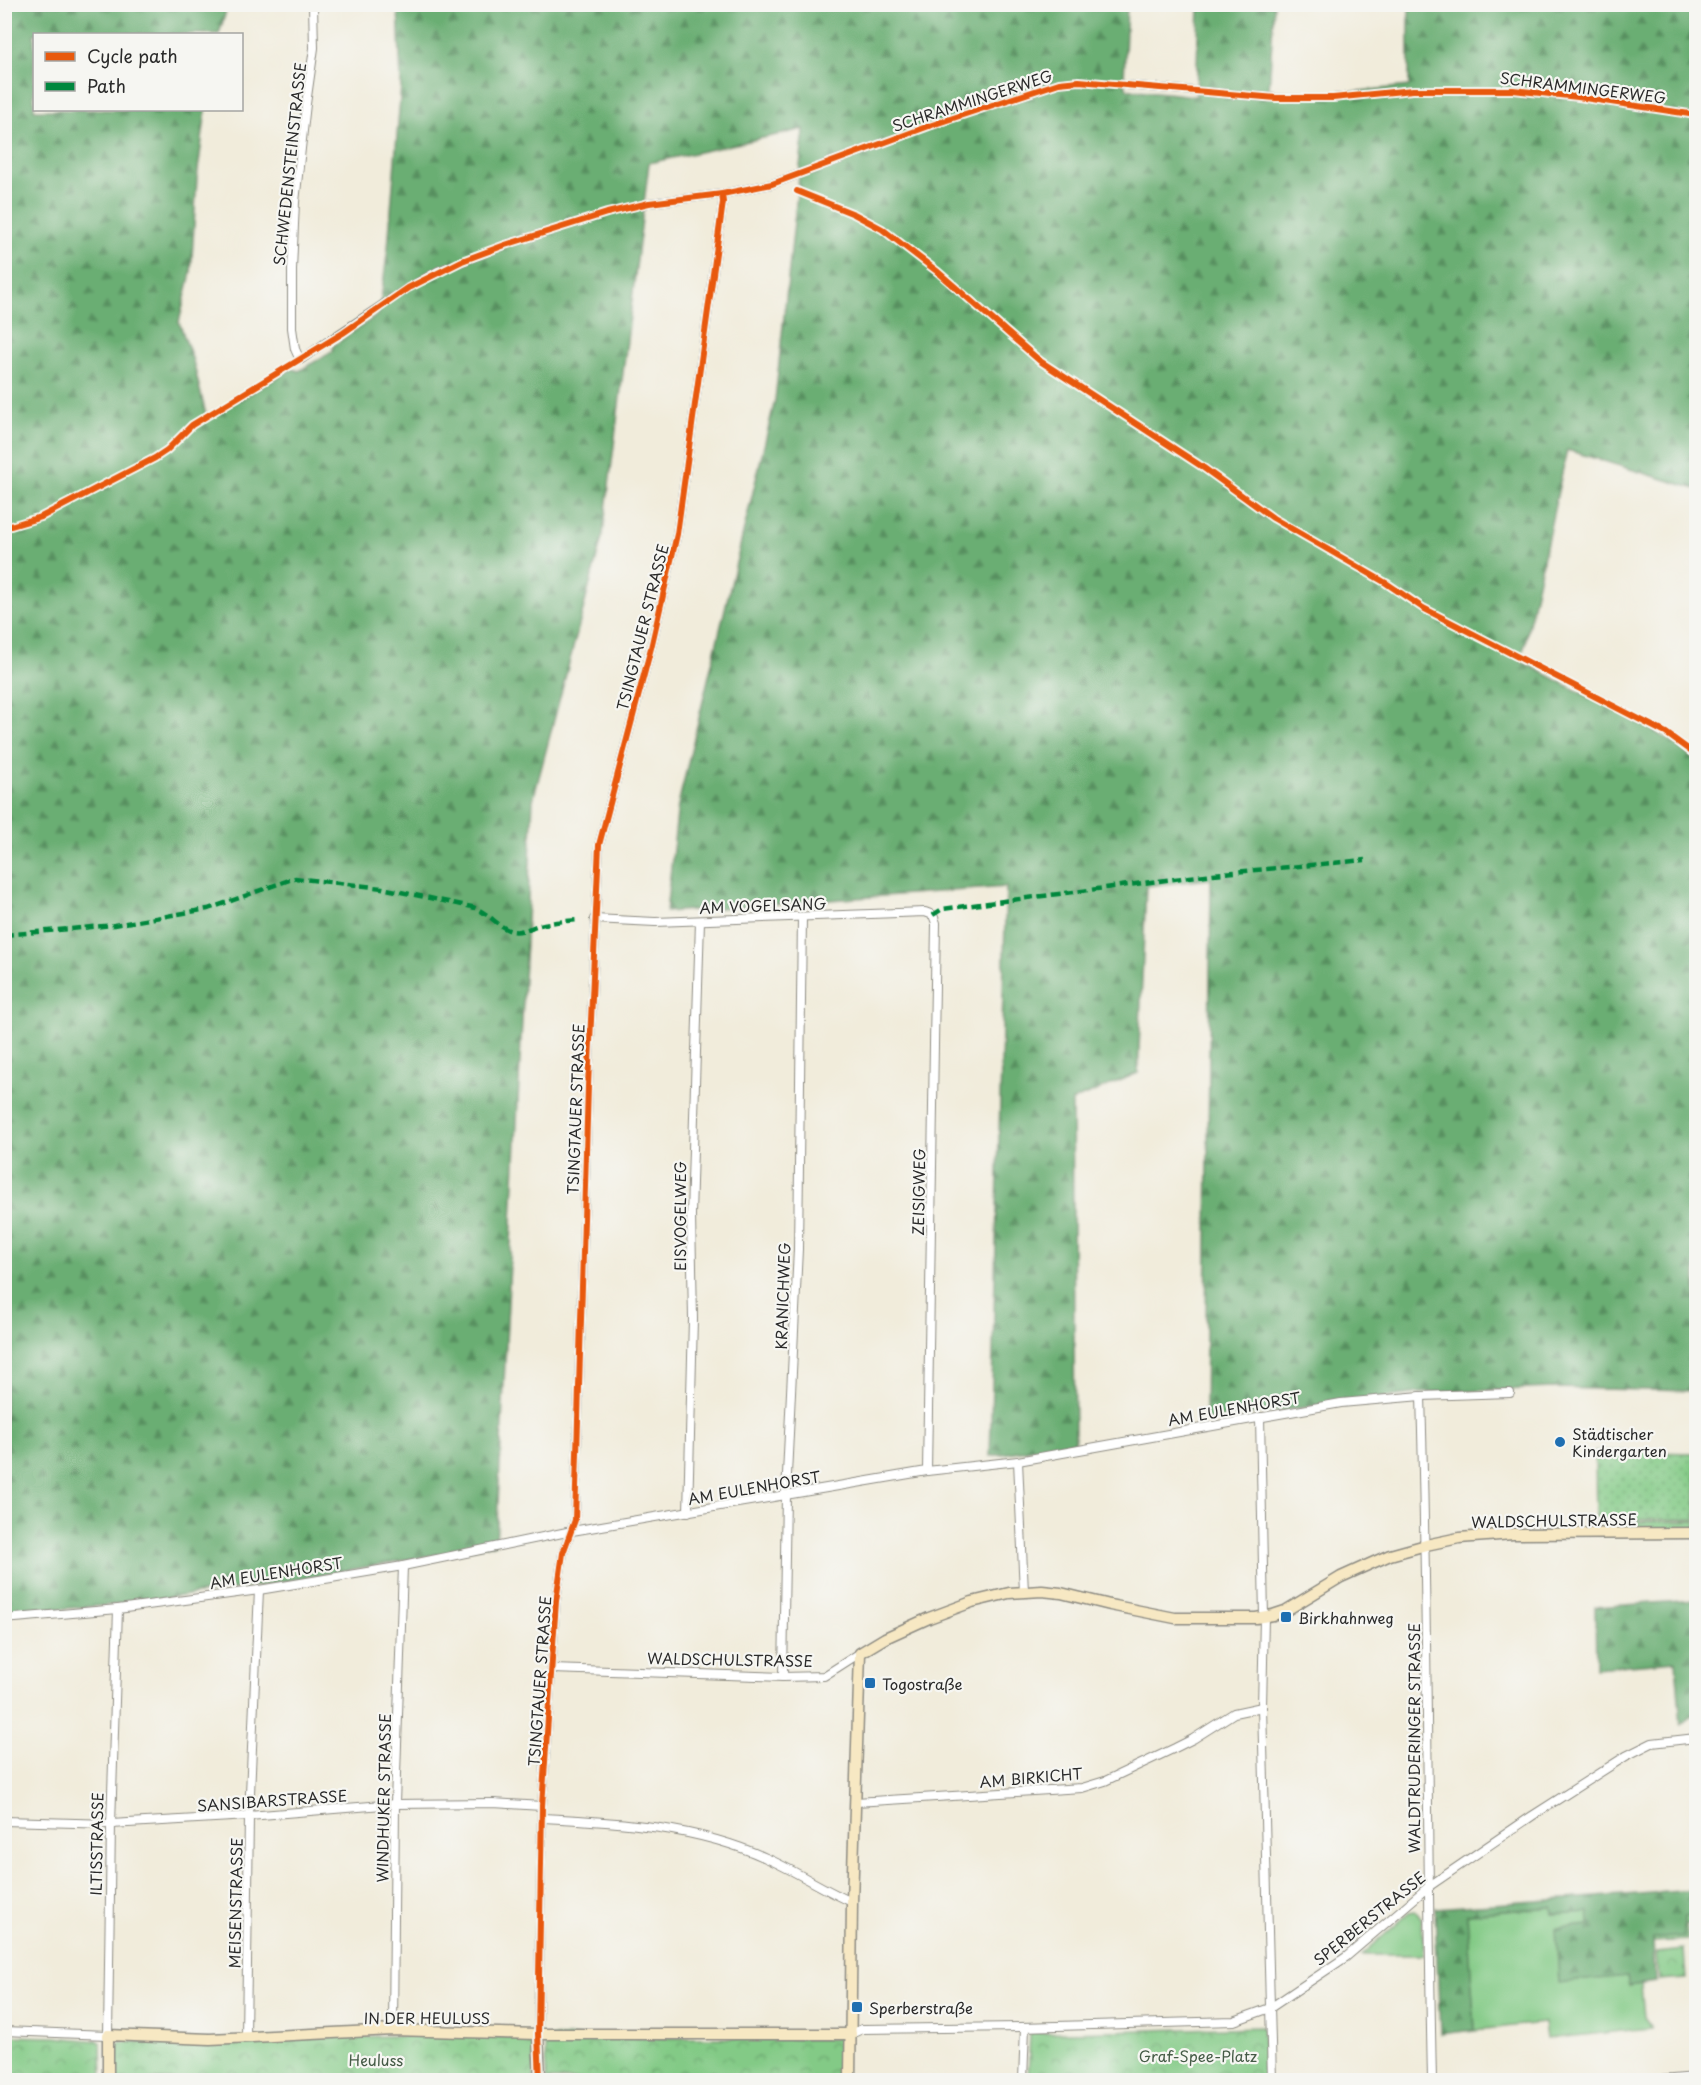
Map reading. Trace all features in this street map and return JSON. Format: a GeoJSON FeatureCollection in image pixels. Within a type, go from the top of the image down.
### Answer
{"type":"FeatureCollection","features":[{"type":"Feature","properties":{"kind":"street","name":"SCHWEDENSTEINSTRASSE"},"geometry":{"type":"LineString","coordinates":[[300,360],[295,349],[292,328],[292,270],[296,198],[314,48],[313,4]]}},
{"type":"Feature","properties":{"kind":"street","name":"SCHRAMMINGERWEG"},"geometry":{"type":"LineString","coordinates":[[300,360],[408,288],[462,261],[505,245],[607,213],[649,203],[722,194],[772,184],[929,126],[1059,83],[1084,82],[1276,98],[1333,98],[1413,90],[1513,90],[1578,97],[1696,115]]}},
{"type":"Feature","properties":{"kind":"street","name":"TSINGTAUER STRASSE"},"geometry":{"type":"LineString","coordinates":[[538,2034],[542,1806],[556,1601],[563,1553],[575,1520],[598,845],[653,638],[677,534],[722,214],[722,194]]}},
{"type":"Feature","properties":{"kind":"street","name":"AM VOGELSANG"},"geometry":{"type":"LineString","coordinates":[[594,919],[655,922],[925,912],[933,915]]}},
{"type":"Feature","properties":{"kind":"street","name":"ZEISIGWEG"},"geometry":{"type":"LineString","coordinates":[[927,1471],[936,922],[933,915]]}},
{"type":"Feature","properties":{"kind":"street","name":"KRANICHWEG"},"geometry":{"type":"LineString","coordinates":[[783,1677],[786,1495],[798,1249],[802,917]]}},
{"type":"Feature","properties":{"kind":"street","name":"EISVOGELWEG"},"geometry":{"type":"LineString","coordinates":[[688,1512],[693,1319],[691,1215],[700,921]]}},
{"type":"Feature","properties":{"kind":"street","name":"AM EULENHORST"},"geometry":{"type":"LineString","coordinates":[[4,1619],[118,1609],[259,1590],[403,1566],[572,1531],[927,1471],[1018,1461],[1341,1403],[1421,1396],[1510,1393]]}},
{"type":"Feature","properties":{"kind":"street","name":"WALDTRUDERINGER STRASSE"},"geometry":{"type":"LineString","coordinates":[[1421,1396],[1432,2080]]}},
{"type":"Feature","properties":{"kind":"street"},"geometry":{"type":"LineString","coordinates":[[1260,1417],[1262,1707],[1272,2080]]}},
{"type":"Feature","properties":{"kind":"street"},"geometry":{"type":"LineString","coordinates":[[1018,1461],[1024,1592]]}},
{"type":"Feature","properties":{"kind":"street","name":"WALDSCHULSTRASSE"},"geometry":{"type":"LineString","coordinates":[[552,1669],[783,1677],[824,1676],[895,1633],[942,1612],[999,1595],[1041,1591],[1077,1595],[1110,1605],[1175,1618],[1263,1617],[1285,1611],[1356,1570],[1390,1555],[1425,1545],[1469,1537],[1513,1534],[1696,1533]]}},
{"type":"Feature","properties":{"kind":"street","name":"WINDHUKER STRASSE"},"geometry":{"type":"LineString","coordinates":[[393,2030],[394,1804],[403,1566]]}},
{"type":"Feature","properties":{"kind":"street","name":"MEISENSTRASSE"},"geometry":{"type":"LineString","coordinates":[[246,2037],[249,1816],[259,1590]]}},
{"type":"Feature","properties":{"kind":"street","name":"ILTISSTRASSE"},"geometry":{"type":"LineString","coordinates":[[108,2080],[111,1824],[118,1609]]}},
{"type":"Feature","properties":{"kind":"street"},"geometry":{"type":"LineString","coordinates":[[850,2080],[852,1902],[860,1653]]}},
{"type":"Feature","properties":{"kind":"street","name":"AM BIRKICHT"},"geometry":{"type":"LineString","coordinates":[[856,1802],[1082,1788],[1105,1781],[1175,1748],[1234,1713],[1262,1707]]}},
{"type":"Feature","properties":{"kind":"street","name":"SPERBERSTRASSE"},"geometry":{"type":"LineString","coordinates":[[851,2034],[862,2029],[1234,2021],[1270,2007],[1346,1957],[1428,1887],[1532,1815],[1626,1756],[1652,1743],[1696,1738]]}},
{"type":"Feature","properties":{"kind":"street","name":"SANSIBARSTRASSE"},"geometry":{"type":"LineString","coordinates":[[4,1821],[111,1824],[394,1804],[493,1803],[542,1806]]}},
{"type":"Feature","properties":{"kind":"street"},"geometry":{"type":"LineString","coordinates":[[542,1818],[638,1824],[710,1838],[765,1857],[823,1890],[852,1902]]}},
{"type":"Feature","properties":{"kind":"street"},"geometry":{"type":"LineString","coordinates":[[1023,2080],[1025,2027]]}},
{"type":"Feature","properties":{"kind":"street","name":"IN DER HEULUSS"},"geometry":{"type":"LineString","coordinates":[[4,2031],[158,2038],[246,2037],[393,2030],[538,2034],[851,2034]]}},
{"type":"Feature","properties":{"kind":"street"},"geometry":{"type":"LineString","coordinates":[[538,2034],[540,2080]]}},
{"type":"Feature","properties":{"kind":"street"},"geometry":{"type":"LineString","coordinates":[[1661,2080],[1696,2077]]}},
{"type":"Feature","properties":{"kind":"green space"},"geometry":{"type":"Polygon","coordinates":[[[5,5],[228,5],[219,33],[33,33],[33,111],[206,111],[197,178],[191,273],[179,322],[193,361],[207,419],[292,369],[299,371],[333,351],[333,346],[379,314],[388,248],[401,85],[398,5],[1127,5],[1124,80],[1127,89],[1196,96],[1199,5],[1274,5],[1269,91],[1340,93],[1409,86],[1409,5],[1696,5],[1696,489],[1567,450],[1521,661],[1664,737],[1696,760],[1696,1391],[1552,1388],[1419,1393],[1205,1420],[1211,879],[1146,886],[1138,1073],[1072,1101],[1075,1442],[990,1456],[1006,887],[666,912],[678,805],[775,400],[804,129],[649,163],[603,534],[533,800],[496,1544],[258,1586],[112,1605],[5,1613],[5,5]]]}},
{"type":"Feature","properties":{"kind":"green space"},"geometry":{"type":"Polygon","coordinates":[[[1595,1451],[1696,1453],[1696,1519],[1596,1520],[1595,1451]]]}},
{"type":"Feature","properties":{"kind":"green space"},"geometry":{"type":"Polygon","coordinates":[[[1696,1521],[1696,1533],[1597,1534],[1602,1526],[1614,1522],[1696,1521]]]}},
{"type":"Feature","properties":{"kind":"green space"},"geometry":{"type":"Polygon","coordinates":[[[1696,1600],[1696,1712],[1681,1725],[1676,1661],[1596,1668],[1595,1607],[1696,1600]]]}},
{"type":"Feature","properties":{"kind":"green space"},"geometry":{"type":"Polygon","coordinates":[[[1696,1890],[1696,1914],[1684,1917],[1684,1936],[1653,1939],[1655,1982],[1629,1986],[1627,1976],[1559,1983],[1556,1928],[1589,1925],[1589,1912],[1553,1914],[1552,1907],[1467,1914],[1475,2030],[1440,2034],[1435,1908],[1696,1890]]]}},
{"type":"Feature","properties":{"kind":"green space"},"geometry":{"type":"Polygon","coordinates":[[[1552,1907],[1553,1914],[1589,1912],[1590,1925],[1627,1976],[1629,1986],[1641,1984],[1644,2017],[1652,2028],[1546,2039],[1544,2023],[1475,2030],[1466,1914],[1552,1907]]]}},
{"type":"Feature","properties":{"kind":"green space"},"geometry":{"type":"Polygon","coordinates":[[[1409,1913],[1417,1913],[1422,1920],[1424,1955],[1362,1955],[1409,1913]]]}},
{"type":"Feature","properties":{"kind":"green space"},"geometry":{"type":"Polygon","coordinates":[[[1696,1914],[1696,1923],[1686,1924],[1688,1940],[1653,1942],[1653,1938],[1684,1936],[1683,1917],[1696,1914]]]}},
{"type":"Feature","properties":{"kind":"green space"},"geometry":{"type":"Polygon","coordinates":[[[1684,1949],[1686,1979],[1658,1981],[1656,1952],[1684,1949]]]}},
{"type":"Feature","properties":{"kind":"green space","name":"Graf-Spee-Platz"},"geometry":{"type":"Polygon","coordinates":[[[1263,2027],[1263,2080],[1028,2080],[1030,2033],[1263,2027]]]}},
{"type":"Feature","properties":{"kind":"green space"},"geometry":{"type":"Polygon","coordinates":[[[5,2036],[99,2041],[101,2043],[102,2080],[5,2080],[5,2036]]]}},
{"type":"Feature","properties":{"kind":"green space","name":"Heuluss"},"geometry":{"type":"Polygon","coordinates":[[[393,2036],[527,2037],[533,2041],[534,2080],[115,2080],[115,2047],[120,2042],[393,2036]]]}},
{"type":"Feature","properties":{"kind":"green space"},"geometry":{"type":"Polygon","coordinates":[[[550,2037],[844,2039],[844,2080],[546,2080],[545,2044],[550,2037]]]}},
{"type":"Feature","properties":{"kind":"marked path"},"geometry":{"type":"LineString","coordinates":[[933,915],[942,909],[1213,874],[1365,860]]}},
{"type":"Feature","properties":{"kind":"marked path"},"geometry":{"type":"LineString","coordinates":[[4,935],[114,925],[208,909],[295,878],[382,888],[472,907],[512,931],[523,931],[549,923],[578,920]]}},
{"type":"Feature","properties":{"kind":"cycle path"},"geometry":{"type":"LineString","coordinates":[[4,528],[41,517],[155,458],[167,450],[192,425],[343,333],[408,288],[462,261],[607,213],[649,203],[722,194],[772,184],[929,126],[1059,83],[1079,81],[1276,98],[1333,98],[1413,90],[1513,90],[1578,97],[1696,115]]}},
{"type":"Feature","properties":{"kind":"cycle path"},"geometry":{"type":"LineString","coordinates":[[797,191],[854,214],[882,229],[938,272],[1040,361],[1201,466],[1273,518],[1386,583],[1423,608],[1666,733],[1696,755]]}},
{"type":"Feature","properties":{"kind":"cycle path"},"geometry":{"type":"LineString","coordinates":[[540,2080],[538,2034],[542,1806],[556,1601],[563,1553],[575,1520],[588,1086],[599,845],[651,648],[677,534],[723,202],[722,194]]}},
{"type":"Feature","properties":{"kind":"place","name":"Städtischer Kindergarten"},"geometry":{"type":"Point","coordinates":[1560,1442]}},
{"type":"Feature","properties":{"kind":"place","name":"Birkhahnweg"},"geometry":{"type":"Point","coordinates":[1286,1617]}},
{"type":"Feature","properties":{"kind":"place","name":"Togostraße"},"geometry":{"type":"Point","coordinates":[870,1683]}},
{"type":"Feature","properties":{"kind":"place","name":"Sperberstraße"},"geometry":{"type":"Point","coordinates":[857,2007]}}]}
